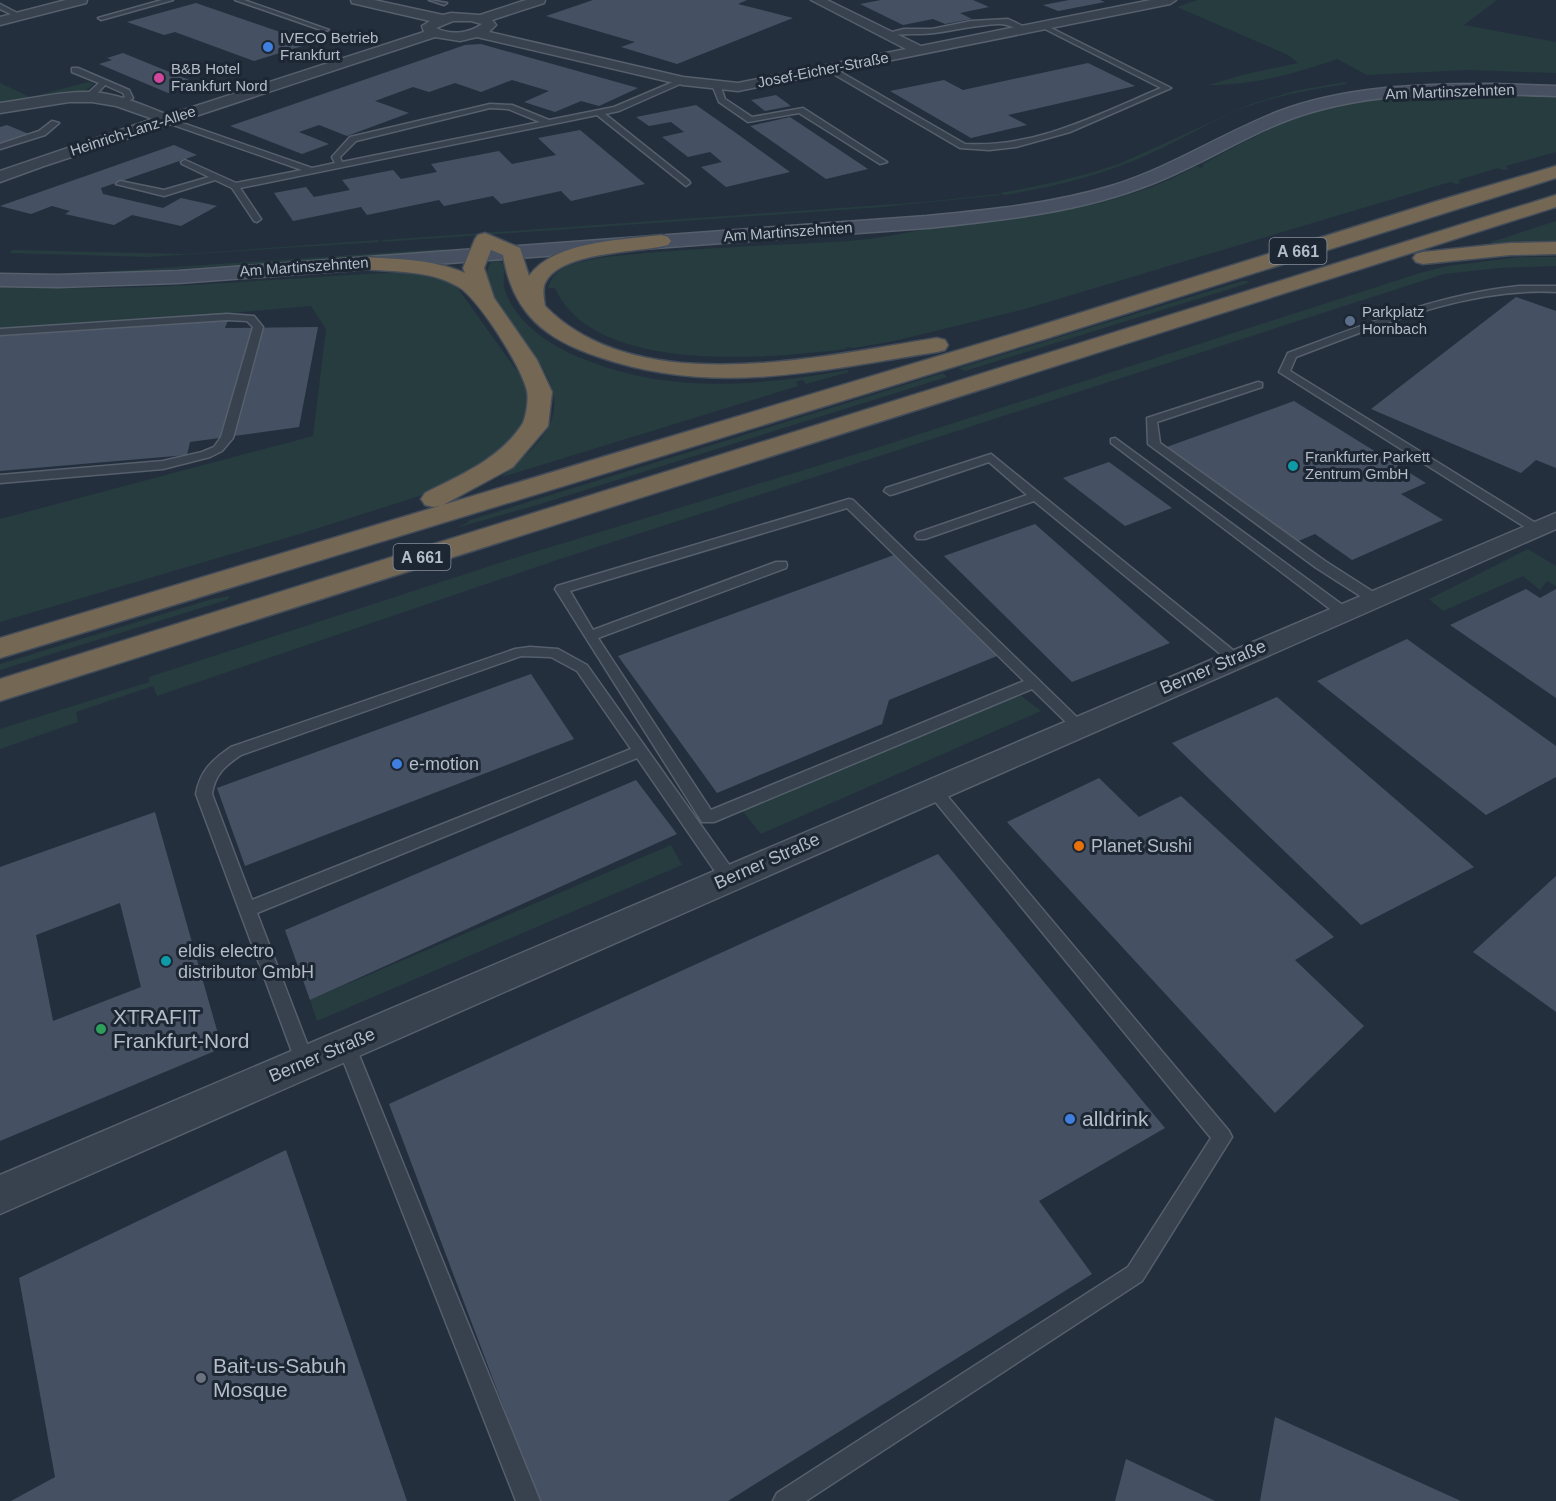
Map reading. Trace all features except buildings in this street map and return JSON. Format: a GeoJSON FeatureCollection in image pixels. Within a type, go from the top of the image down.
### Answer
{"type":"FeatureCollection","features":[{"type":"Feature","properties":{"kind":"highway","name":"A 661"},"geometry":{"type":"LineString","coordinates":[[0,648],[1040,333],[1556,172]]}},
{"type":"Feature","properties":{"kind":"highway","name":"A 661"},"geometry":{"type":"LineString","coordinates":[[0,690],[1556,201]]}},
{"type":"Feature","properties":{"kind":"highway"},"geometry":{"type":"LineString","coordinates":[[534,310],[534,284],[538,276],[553,263],[578,255],[661,242]]}},
{"type":"Feature","properties":{"kind":"highway","name":"A 661"},"geometry":{"type":"LineString","coordinates":[[276,564],[466,485],[496,467],[532,432],[539,417],[542,401],[540,385],[527,359],[489,310],[478,290],[474,273],[480,247]]}},
{"type":"Feature","properties":{"kind":"highway","name":"A 661"},"geometry":{"type":"LineString","coordinates":[[1347,267],[1484,251],[1556,248]]}},
{"type":"Feature","properties":{"kind":"highway","name":"A 661"},"geometry":{"type":"LineString","coordinates":[[513,252],[515,268],[523,292],[534,310],[561,332],[600,351],[646,365],[735,372],[815,366],[930,346],[1040,333]]}},
{"type":"Feature","properties":{"kind":"highway","name":"A 661"},"geometry":{"type":"LineString","coordinates":[[363,263],[444,271],[468,281],[478,290]]}},
{"type":"Feature","properties":{"kind":"main road","name":"Am Martinszehnten"},"geometry":{"type":"LineString","coordinates":[[0,263],[131,264],[480,247],[1000,201],[1075,187],[1129,170],[1251,112],[1311,95],[1362,86],[1421,80],[1556,81]]}},
{"type":"Feature","properties":{"kind":"main road","name":"Am Martinszehnten"},"geometry":{"type":"LineString","coordinates":[[0,280],[121,280],[363,263],[480,247],[513,252],[927,222],[1040,208],[1085,199],[1145,181],[1265,123],[1334,101],[1367,95],[1442,89],[1556,91]]}},
{"type":"Feature","properties":{"kind":"street"},"geometry":{"type":"LineString","coordinates":[[0,21],[81,0]]}},
{"type":"Feature","properties":{"kind":"street"},"geometry":{"type":"LineString","coordinates":[[358,0],[437,26],[454,36],[539,0]]}},
{"type":"Feature","properties":{"kind":"street"},"geometry":{"type":"LineString","coordinates":[[817,0],[921,51]]}},
{"type":"Feature","properties":{"kind":"street","name":"Josef-Eicher-Straße"},"geometry":{"type":"LineString","coordinates":[[479,26],[683,81],[717,87],[738,87],[1170,0]]}},
{"type":"Feature","properties":{"kind":"street","name":"Heinrich-Lanz-Allee"},"geometry":{"type":"LineString","coordinates":[[0,172],[168,120],[437,26]]}},
{"type":"Feature","properties":{"kind":"street"},"geometry":{"type":"LineString","coordinates":[[0,108],[89,97],[120,102],[168,120]]}},
{"type":"Feature","properties":{"kind":"street","name":"Heinrich-Lanz-Allee"},"geometry":{"type":"LineString","coordinates":[[0,177],[38,162]]}},
{"type":"Feature","properties":{"kind":"street","name":"Berner Straße"},"geometry":{"type":"LineString","coordinates":[[0,1195],[1373,598],[1549,530]]}},
{"type":"Feature","properties":{"kind":"lane"},"geometry":{"type":"LineString","coordinates":[[101,18],[170,0]]}},
{"type":"Feature","properties":{"kind":"lane"},"geometry":{"type":"LineString","coordinates":[[238,0],[326,30]]}},
{"type":"Feature","properties":{"kind":"lane"},"geometry":{"type":"LineString","coordinates":[[432,0],[444,3]]}},
{"type":"Feature","properties":{"kind":"lane"},"geometry":{"type":"LineString","coordinates":[[0,6],[19,16]]}},
{"type":"Feature","properties":{"kind":"lane"},"geometry":{"type":"LineString","coordinates":[[887,34],[904,31],[932,31],[970,22],[1008,21],[1026,29]]}},
{"type":"Feature","properties":{"kind":"lane"},"geometry":{"type":"LineString","coordinates":[[829,69],[963,146],[980,149],[1050,137],[1167,88],[1043,26]]}},
{"type":"Feature","properties":{"kind":"lane"},"geometry":{"type":"LineString","coordinates":[[75,70],[126,92],[129,98],[120,102]]}},
{"type":"Feature","properties":{"kind":"lane"},"geometry":{"type":"LineString","coordinates":[[235,186],[616,109],[683,81]]}},
{"type":"Feature","properties":{"kind":"lane"},"geometry":{"type":"LineString","coordinates":[[89,97],[104,82]]}},
{"type":"Feature","properties":{"kind":"lane"},"geometry":{"type":"LineString","coordinates":[[717,87],[722,100],[751,120],[800,110],[883,162]]}},
{"type":"Feature","properties":{"kind":"lane"},"geometry":{"type":"LineString","coordinates":[[339,164],[336,157],[353,139],[490,106],[508,107],[547,122]]}},
{"type":"Feature","properties":{"kind":"lane"},"geometry":{"type":"LineString","coordinates":[[598,112],[686,183]]}},
{"type":"Feature","properties":{"kind":"lane"},"geometry":{"type":"LineString","coordinates":[[168,120],[310,170]]}},
{"type":"Feature","properties":{"kind":"lane"},"geometry":{"type":"LineString","coordinates":[[0,147],[42,133],[54,123]]}},
{"type":"Feature","properties":{"kind":"lane"},"geometry":{"type":"LineString","coordinates":[[185,162],[235,186],[257,219]]}},
{"type":"Feature","properties":{"kind":"lane"},"geometry":{"type":"LineString","coordinates":[[120,184],[164,193],[216,177]]}},
{"type":"Feature","properties":{"kind":"lane"},"geometry":{"type":"LineString","coordinates":[[1549,530],[1284,372],[1292,355],[1367,327],[1476,293],[1532,286],[1556,289]]}},
{"type":"Feature","properties":{"kind":"lane"},"geometry":{"type":"LineString","coordinates":[[0,332],[227,317],[250,318],[258,327],[227,438],[218,449],[206,455],[163,465],[0,479]]}},
{"type":"Feature","properties":{"kind":"lane"},"geometry":{"type":"LineString","coordinates":[[1258,385],[1151,420],[1154,444],[1274,531],[1373,598]]}},
{"type":"Feature","properties":{"kind":"lane"},"geometry":{"type":"LineString","coordinates":[[1115,441],[1343,612]]}},
{"type":"Feature","properties":{"kind":"lane"},"geometry":{"type":"LineString","coordinates":[[890,490],[991,458],[1234,658]]}},
{"type":"Feature","properties":{"kind":"lane"},"geometry":{"type":"LineString","coordinates":[[921,536],[1036,496]]}},
{"type":"Feature","properties":{"kind":"lane"},"geometry":{"type":"LineString","coordinates":[[1035,683],[708,818],[562,589],[849,503],[1035,683],[1078,725]]}},
{"type":"Feature","properties":{"kind":"lane"},"geometry":{"type":"LineString","coordinates":[[590,636],[781,565]]}},
{"type":"Feature","properties":{"kind":"lane"},"geometry":{"type":"LineString","coordinates":[[305,1062],[204,794],[206,776],[218,763],[236,752],[520,651],[545,650],[565,656],[582,668],[729,878]]}},
{"type":"Feature","properties":{"kind":"lane"},"geometry":{"type":"LineString","coordinates":[[248,909],[640,751]]}},
{"type":"Feature","properties":{"kind":"lane"},"geometry":{"type":"LineString","coordinates":[[785,1501],[1135,1274],[1222,1137],[933,789]]}},
{"type":"Feature","properties":{"kind":"lane"},"geometry":{"type":"LineString","coordinates":[[346,1045],[528,1501]]}},
{"type":"Feature","properties":{"kind":"green space"},"geometry":{"type":"Polygon","coordinates":[[[1198,0],[1497,0],[1464,25],[1556,42],[1556,73],[1468,70],[1367,75],[1337,59],[1274,78],[1208,85],[1298,63],[1288,55],[1177,7],[1198,0]]]}},
{"type":"Feature","properties":{"kind":"green space"},"geometry":{"type":"Polygon","coordinates":[[[89,82],[94,84],[85,91],[0,103],[0,83],[30,97],[89,82]]]}},
{"type":"Feature","properties":{"kind":"green space"},"geometry":{"type":"Polygon","coordinates":[[[1345,82],[1347,84],[1297,93],[1249,106],[1149,154],[1096,174],[1041,188],[1004,195],[1000,193],[1060,181],[1119,164],[1251,104],[1294,91],[1345,82]]]}},
{"type":"Feature","properties":{"kind":"green space"},"geometry":{"type":"Polygon","coordinates":[[[1453,93],[1556,96],[1556,152],[1506,166],[1509,169],[1498,168],[1458,180],[1461,183],[1450,182],[1025,309],[894,341],[854,348],[846,347],[847,349],[774,356],[686,355],[644,348],[606,336],[576,316],[555,288],[548,288],[551,280],[563,268],[606,257],[696,249],[860,240],[1075,208],[1137,192],[1197,166],[1201,168],[1204,166],[1201,165],[1252,138],[1306,115],[1360,102],[1453,93]]]}},
{"type":"Feature","properties":{"kind":"green space"},"geometry":{"type":"Polygon","coordinates":[[[1000,195],[882,207],[382,242],[383,240],[925,202],[1000,195]]]}},
{"type":"Feature","properties":{"kind":"green space"},"geometry":{"type":"Polygon","coordinates":[[[1556,221],[1556,243],[1492,245],[1491,242],[1556,221]]]}},
{"type":"Feature","properties":{"kind":"green space"},"geometry":{"type":"Polygon","coordinates":[[[378,240],[379,242],[148,257],[9,253],[13,250],[187,254],[378,240]]]}},
{"type":"Feature","properties":{"kind":"green space"},"geometry":{"type":"Polygon","coordinates":[[[441,249],[452,251],[100,274],[101,272],[441,249]]]}},
{"type":"Feature","properties":{"kind":"green space"},"geometry":{"type":"Polygon","coordinates":[[[1520,257],[1556,257],[1556,266],[1500,268],[1444,274],[557,560],[157,696],[153,686],[76,712],[78,722],[0,749],[0,729],[149,682],[149,677],[521,556],[876,448],[1420,273],[1447,266],[1520,257]]]}},
{"type":"Feature","properties":{"kind":"green space"},"geometry":{"type":"Polygon","coordinates":[[[500,261],[504,267],[504,287],[511,304],[529,326],[543,338],[568,352],[618,371],[650,378],[715,384],[781,380],[847,370],[849,372],[806,384],[803,380],[796,382],[798,386],[502,477],[534,447],[545,433],[549,426],[554,403],[549,380],[537,358],[505,318],[493,298],[487,280],[491,262],[500,261]]]}},
{"type":"Feature","properties":{"kind":"green space"},"geometry":{"type":"Polygon","coordinates":[[[405,272],[440,278],[457,287],[524,381],[528,403],[522,423],[511,439],[482,465],[432,492],[303,533],[0,622],[0,519],[313,436],[326,329],[311,306],[141,321],[0,329],[0,286],[152,287],[405,272]]]}},
{"type":"Feature","properties":{"kind":"green space"},"geometry":{"type":"Polygon","coordinates":[[[1242,281],[1249,281],[1246,284],[965,371],[959,368],[1242,281]]]}},
{"type":"Feature","properties":{"kind":"green space"},"geometry":{"type":"Polygon","coordinates":[[[943,373],[947,377],[537,505],[456,528],[469,522],[467,521],[943,373]]]}},
{"type":"Feature","properties":{"kind":"green space"},"geometry":{"type":"Polygon","coordinates":[[[1528,549],[1556,566],[1556,586],[1547,581],[1540,590],[1523,576],[1443,611],[1429,599],[1528,549]]]}},
{"type":"Feature","properties":{"kind":"green space"},"geometry":{"type":"Polygon","coordinates":[[[230,596],[227,600],[0,670],[0,664],[212,599],[230,596]]]}},
{"type":"Feature","properties":{"kind":"green space"},"geometry":{"type":"Polygon","coordinates":[[[1015,691],[1041,711],[761,834],[741,809],[1015,691]]]}},
{"type":"Feature","properties":{"kind":"green space"},"geometry":{"type":"Polygon","coordinates":[[[671,845],[682,865],[317,1021],[310,1000],[671,845]]]}},
{"type":"Feature","properties":{"kind":"place","name":"IVECO Betrieb Frankfurt"},"geometry":{"type":"Point","coordinates":[268,47]}},
{"type":"Feature","properties":{"kind":"place","name":"B&B Hotel Frankfurt Nord"},"geometry":{"type":"Point","coordinates":[159,78]}},
{"type":"Feature","properties":{"kind":"place","name":"Parkplatz Hornbach"},"geometry":{"type":"Point","coordinates":[1350,321]}},
{"type":"Feature","properties":{"kind":"place","name":"Frankfurter Parkett Zentrum GmbH"},"geometry":{"type":"Point","coordinates":[1293,466]}},
{"type":"Feature","properties":{"kind":"place","name":"e-motion"},"geometry":{"type":"Point","coordinates":[397,764]}},
{"type":"Feature","properties":{"kind":"place","name":"Planet Sushi"},"geometry":{"type":"Point","coordinates":[1079,846]}},
{"type":"Feature","properties":{"kind":"place","name":"eldis electro distributor GmbH"},"geometry":{"type":"Point","coordinates":[166,961]}},
{"type":"Feature","properties":{"kind":"place","name":"XTRAFIT Frankfurt-Nord"},"geometry":{"type":"Point","coordinates":[101,1029]}},
{"type":"Feature","properties":{"kind":"place","name":"alldrink"},"geometry":{"type":"Point","coordinates":[1070,1119]}},
{"type":"Feature","properties":{"kind":"place","name":"Bait-us-Sabuh Mosque"},"geometry":{"type":"Point","coordinates":[201,1378]}}]}
